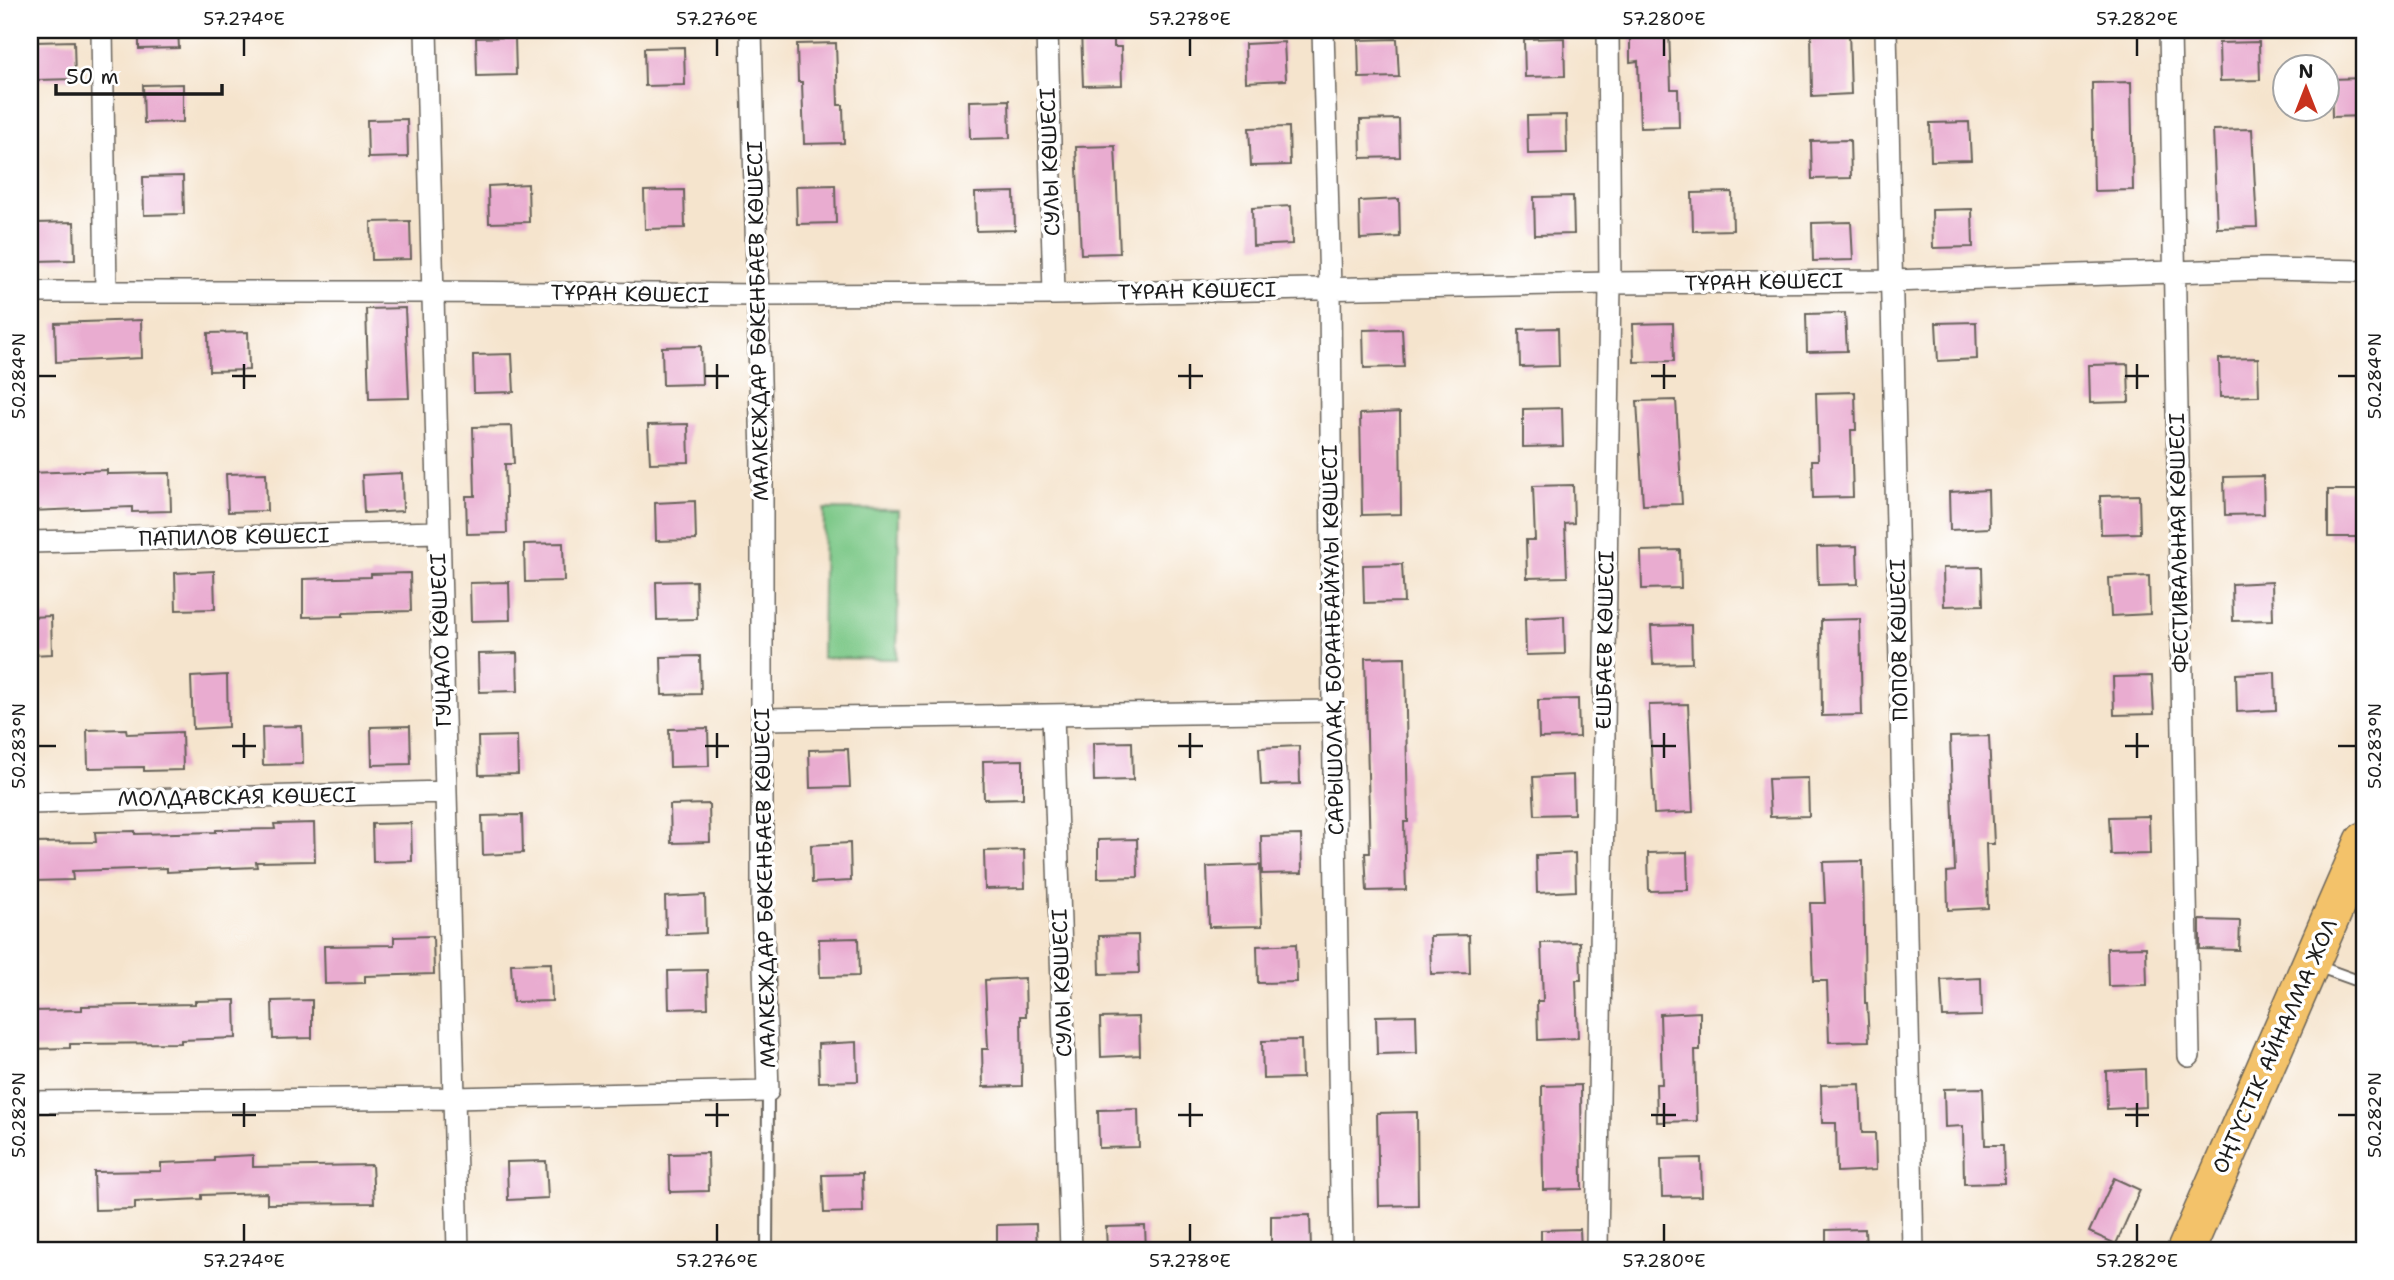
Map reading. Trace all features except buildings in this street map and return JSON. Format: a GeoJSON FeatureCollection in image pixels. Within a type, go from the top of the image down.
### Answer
{"type":"FeatureCollection","features":[{"type":"Feature","properties":{"kind":"highway","name":"ОҢТҮСТІК АЙНАЛМА ЖОЛ"},"geometry":{"type":"LineString","coordinates":[[2186,1250],[2364,841]]}},
{"type":"Feature","properties":{"kind":"street"},"geometry":{"type":"LineString","coordinates":[[102,30],[106,291]]}},
{"type":"Feature","properties":{"kind":"street","name":"ГУЦАЛО КӨШЕСІ"},"geometry":{"type":"LineString","coordinates":[[426,30],[458,1250]]}},
{"type":"Feature","properties":{"kind":"street","name":"МАЛКЕЖДАР БӨКЕНБАЕВ КӨШЕСІ"},"geometry":{"type":"LineString","coordinates":[[30,1102],[453,1098],[768,1091],[762,903],[762,458],[751,30]]}},
{"type":"Feature","properties":{"kind":"street","name":"СУЛЫ КӨШЕСІ"},"geometry":{"type":"LineString","coordinates":[[1047,30],[1054,294]]}},
{"type":"Feature","properties":{"kind":"street","name":"САРЫШОЛАҚ БОРАНБАЙҰЛЫ КӨШЕСІ"},"geometry":{"type":"LineString","coordinates":[[1323,30],[1330,289],[1333,711],[1342,1250]]}},
{"type":"Feature","properties":{"kind":"street","name":"ЕШБАЕВ КӨШЕСІ"},"geometry":{"type":"LineString","coordinates":[[1597,1250],[1610,283],[1608,30]]}},
{"type":"Feature","properties":{"kind":"street","name":"ПОПОВ КӨШЕСІ"},"geometry":{"type":"LineString","coordinates":[[1886,30],[1913,1250]]}},
{"type":"Feature","properties":{"kind":"street","name":"ФЕСТИВАЛЬНАЯ КӨШЕСІ"},"geometry":{"type":"LineString","coordinates":[[2170,30],[2189,1056]]}},
{"type":"Feature","properties":{"kind":"street","name":"ТҰРАН КӨШЕСІ"},"geometry":{"type":"LineString","coordinates":[[30,292],[1054,294],[1610,283],[1891,281],[2265,269],[2364,271]]}},
{"type":"Feature","properties":{"kind":"street","name":"ПАПИЛОВ КӨШЕСІ"},"geometry":{"type":"LineString","coordinates":[[30,542],[438,533]]}},
{"type":"Feature","properties":{"kind":"street"},"geometry":{"type":"LineString","coordinates":[[762,719],[1333,711]]}},
{"type":"Feature","properties":{"kind":"street","name":"СУЛЫ КӨШЕСІ"},"geometry":{"type":"LineString","coordinates":[[1053,715],[1071,1250]]}},
{"type":"Feature","properties":{"kind":"street","name":"МОЛДАВСКАЯ КӨШЕСІ"},"geometry":{"type":"LineString","coordinates":[[30,803],[445,792]]}},
{"type":"Feature","properties":{"kind":"lane"},"geometry":{"type":"LineString","coordinates":[[2311,964],[2364,983]]}},
{"type":"Feature","properties":{"kind":"lane"},"geometry":{"type":"LineString","coordinates":[[767,1250],[768,1091]]}},
{"type":"Feature","properties":{"kind":"green space"},"geometry":{"type":"Polygon","coordinates":[[[824,509],[899,510],[897,659],[822,658],[824,509]]]}}]}
